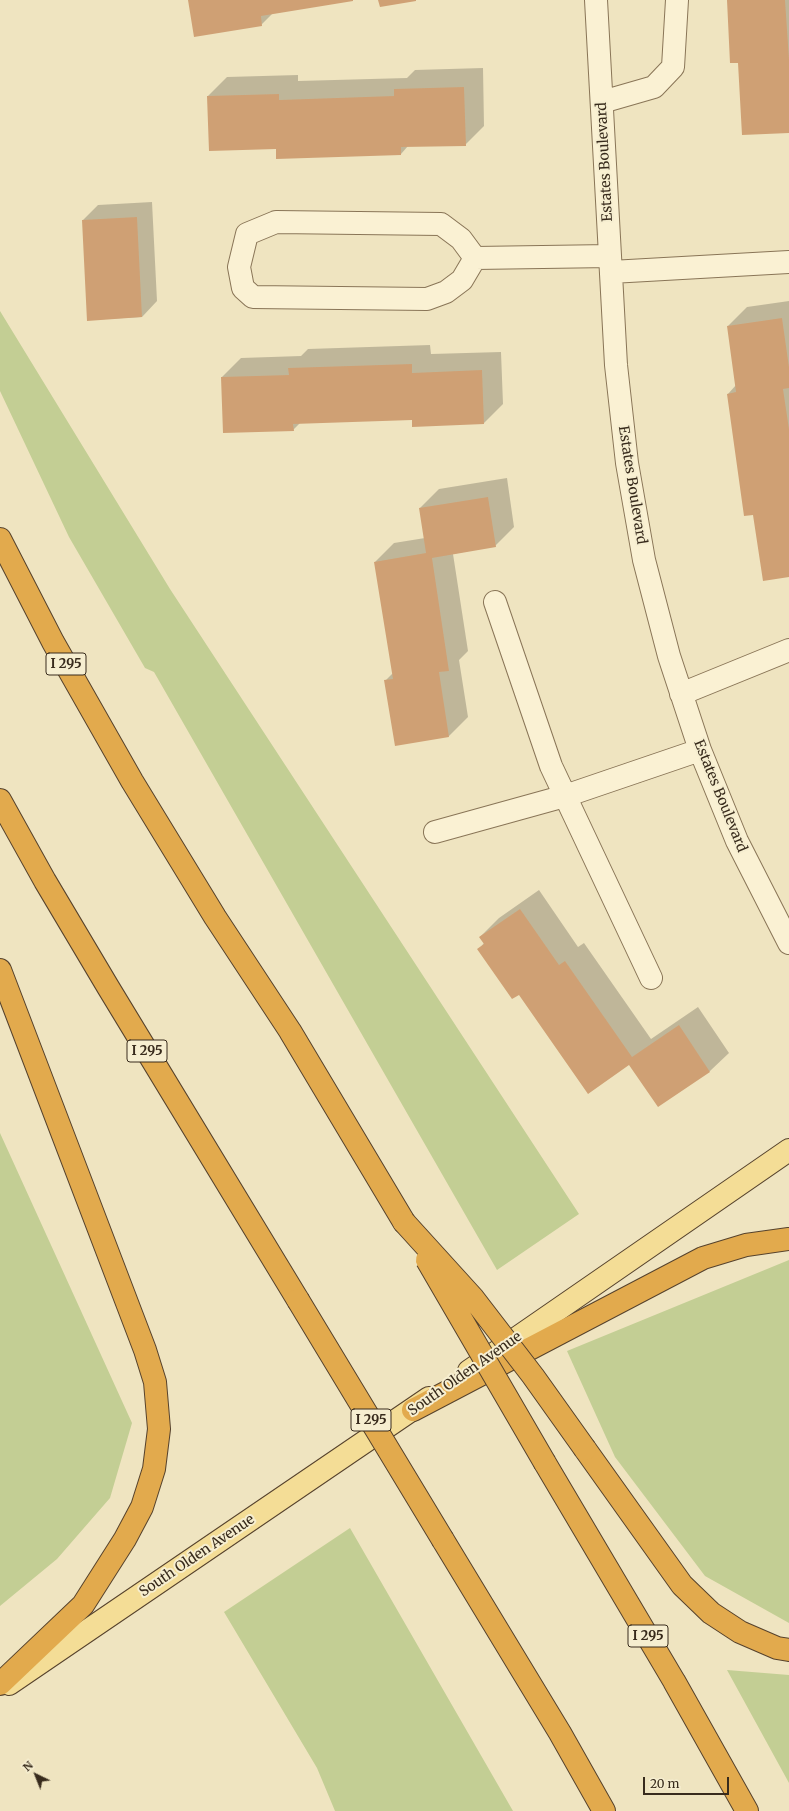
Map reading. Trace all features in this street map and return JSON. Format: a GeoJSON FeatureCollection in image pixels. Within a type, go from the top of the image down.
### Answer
{"type":"FeatureCollection","features":[{"type":"Feature","properties":{"kind":"highway","name":"I 295"},"geometry":{"type":"LineString","coordinates":[[0,539],[53,642],[132,781],[215,917],[290,1031],[674,1682],[747,1811]]}},
{"type":"Feature","properties":{"kind":"highway","name":"I 295"},"geometry":{"type":"LineString","coordinates":[[0,800],[45,881],[560,1733],[604,1811]]}},
{"type":"Feature","properties":{"kind":"highway"},"geometry":{"type":"LineString","coordinates":[[0,970],[146,1350],[155,1382],[159,1429],[154,1469],[142,1507],[125,1539],[83,1605],[0,1684]]}},
{"type":"Feature","properties":{"kind":"highway"},"geometry":{"type":"LineString","coordinates":[[404,1222],[473,1298],[533,1376],[682,1585],[710,1612],[740,1632],[777,1648],[789,1650]]}},
{"type":"Feature","properties":{"kind":"highway"},"geometry":{"type":"LineString","coordinates":[[413,1410],[703,1258],[746,1245],[789,1239]]}},
{"type":"Feature","properties":{"kind":"main road","name":"South Olden Avenue"},"geometry":{"type":"LineString","coordinates":[[0,1690],[413,1410],[789,1150]]}},
{"type":"Feature","properties":{"kind":"street","name":"Estates Boulevard"},"geometry":{"type":"LineString","coordinates":[[596,0],[616,365],[627,463],[644,560],[669,656],[700,750],[737,841],[789,943]]}},
{"type":"Feature","properties":{"kind":"street"},"geometry":{"type":"LineString","coordinates":[[602,102],[654,87],[673,67],[677,0]]}},
{"type":"Feature","properties":{"kind":"street"},"geometry":{"type":"LineString","coordinates":[[276,222],[441,224],[461,239],[475,258],[462,280],[446,292],[426,299],[253,297],[243,288],[239,267],[247,234],[276,222]]}},
{"type":"Feature","properties":{"kind":"street"},"geometry":{"type":"LineString","coordinates":[[475,258],[610,264],[789,262]]}},
{"type":"Feature","properties":{"kind":"street"},"geometry":{"type":"LineString","coordinates":[[495,602],[551,766],[651,978]]}},
{"type":"Feature","properties":{"kind":"street"},"geometry":{"type":"LineString","coordinates":[[681,694],[789,650]]}},
{"type":"Feature","properties":{"kind":"street"},"geometry":{"type":"LineString","coordinates":[[435,832],[565,796],[700,750]]}},
{"type":"Feature","properties":{"kind":"green space"},"geometry":{"type":"Polygon","coordinates":[[[0,311],[170,589],[579,1214],[497,1270],[154,672],[145,668],[69,537],[0,391],[0,311]]]}},
{"type":"Feature","properties":{"kind":"green space"},"geometry":{"type":"Polygon","coordinates":[[[0,1133],[132,1423],[110,1498],[57,1559],[0,1606],[0,1133]]]}},
{"type":"Feature","properties":{"kind":"green space"},"geometry":{"type":"Polygon","coordinates":[[[789,1260],[789,1623],[705,1576],[615,1457],[567,1351],[789,1260]]]}},
{"type":"Feature","properties":{"kind":"green space"},"geometry":{"type":"Polygon","coordinates":[[[350,1528],[513,1811],[335,1811],[317,1768],[224,1612],[350,1528]]]}},
{"type":"Feature","properties":{"kind":"green space"},"geometry":{"type":"Polygon","coordinates":[[[727,1670],[789,1675],[789,1783],[727,1670]]]}},
{"type":"Feature","properties":{"kind":"building"},"geometry":{"type":"Polygon","coordinates":[[[188,0],[353,1],[261,16],[262,26],[194,37],[188,0]]]}},
{"type":"Feature","properties":{"kind":"building"},"geometry":{"type":"Polygon","coordinates":[[[378,0],[416,0],[416,1],[380,7],[378,0]]]}},
{"type":"Feature","properties":{"kind":"building"},"geometry":{"type":"Polygon","coordinates":[[[727,0],[785,0],[789,59],[789,133],[742,135],[738,63],[730,63],[727,0]]]}},
{"type":"Feature","properties":{"kind":"building"},"geometry":{"type":"Polygon","coordinates":[[[464,87],[466,146],[401,147],[401,155],[276,159],[276,149],[209,151],[207,96],[279,94],[279,100],[394,96],[394,89],[464,87]]]}},
{"type":"Feature","properties":{"kind":"building"},"geometry":{"type":"Polygon","coordinates":[[[137,217],[142,317],[87,321],[82,220],[137,217]]]}},
{"type":"Feature","properties":{"kind":"building"},"geometry":{"type":"Polygon","coordinates":[[[782,318],[789,367],[789,388],[783,389],[789,429],[789,577],[763,581],[753,515],[744,516],[727,394],[736,392],[727,326],[782,318]]]}},
{"type":"Feature","properties":{"kind":"building"},"geometry":{"type":"Polygon","coordinates":[[[412,364],[412,373],[482,370],[484,424],[412,427],[412,420],[293,424],[294,431],[223,433],[221,377],[289,375],[288,368],[412,364]]]}},
{"type":"Feature","properties":{"kind":"building"},"geometry":{"type":"Polygon","coordinates":[[[488,497],[496,547],[432,558],[449,671],[439,672],[449,737],[395,746],[384,680],[393,679],[374,562],[426,553],[419,508],[488,497]]]}},
{"type":"Feature","properties":{"kind":"building"},"geometry":{"type":"Polygon","coordinates":[[[520,909],[559,965],[565,961],[632,1057],[679,1025],[710,1072],[658,1107],[629,1065],[588,1094],[519,995],[512,999],[477,949],[484,944],[479,937],[520,909]]]}}]}
